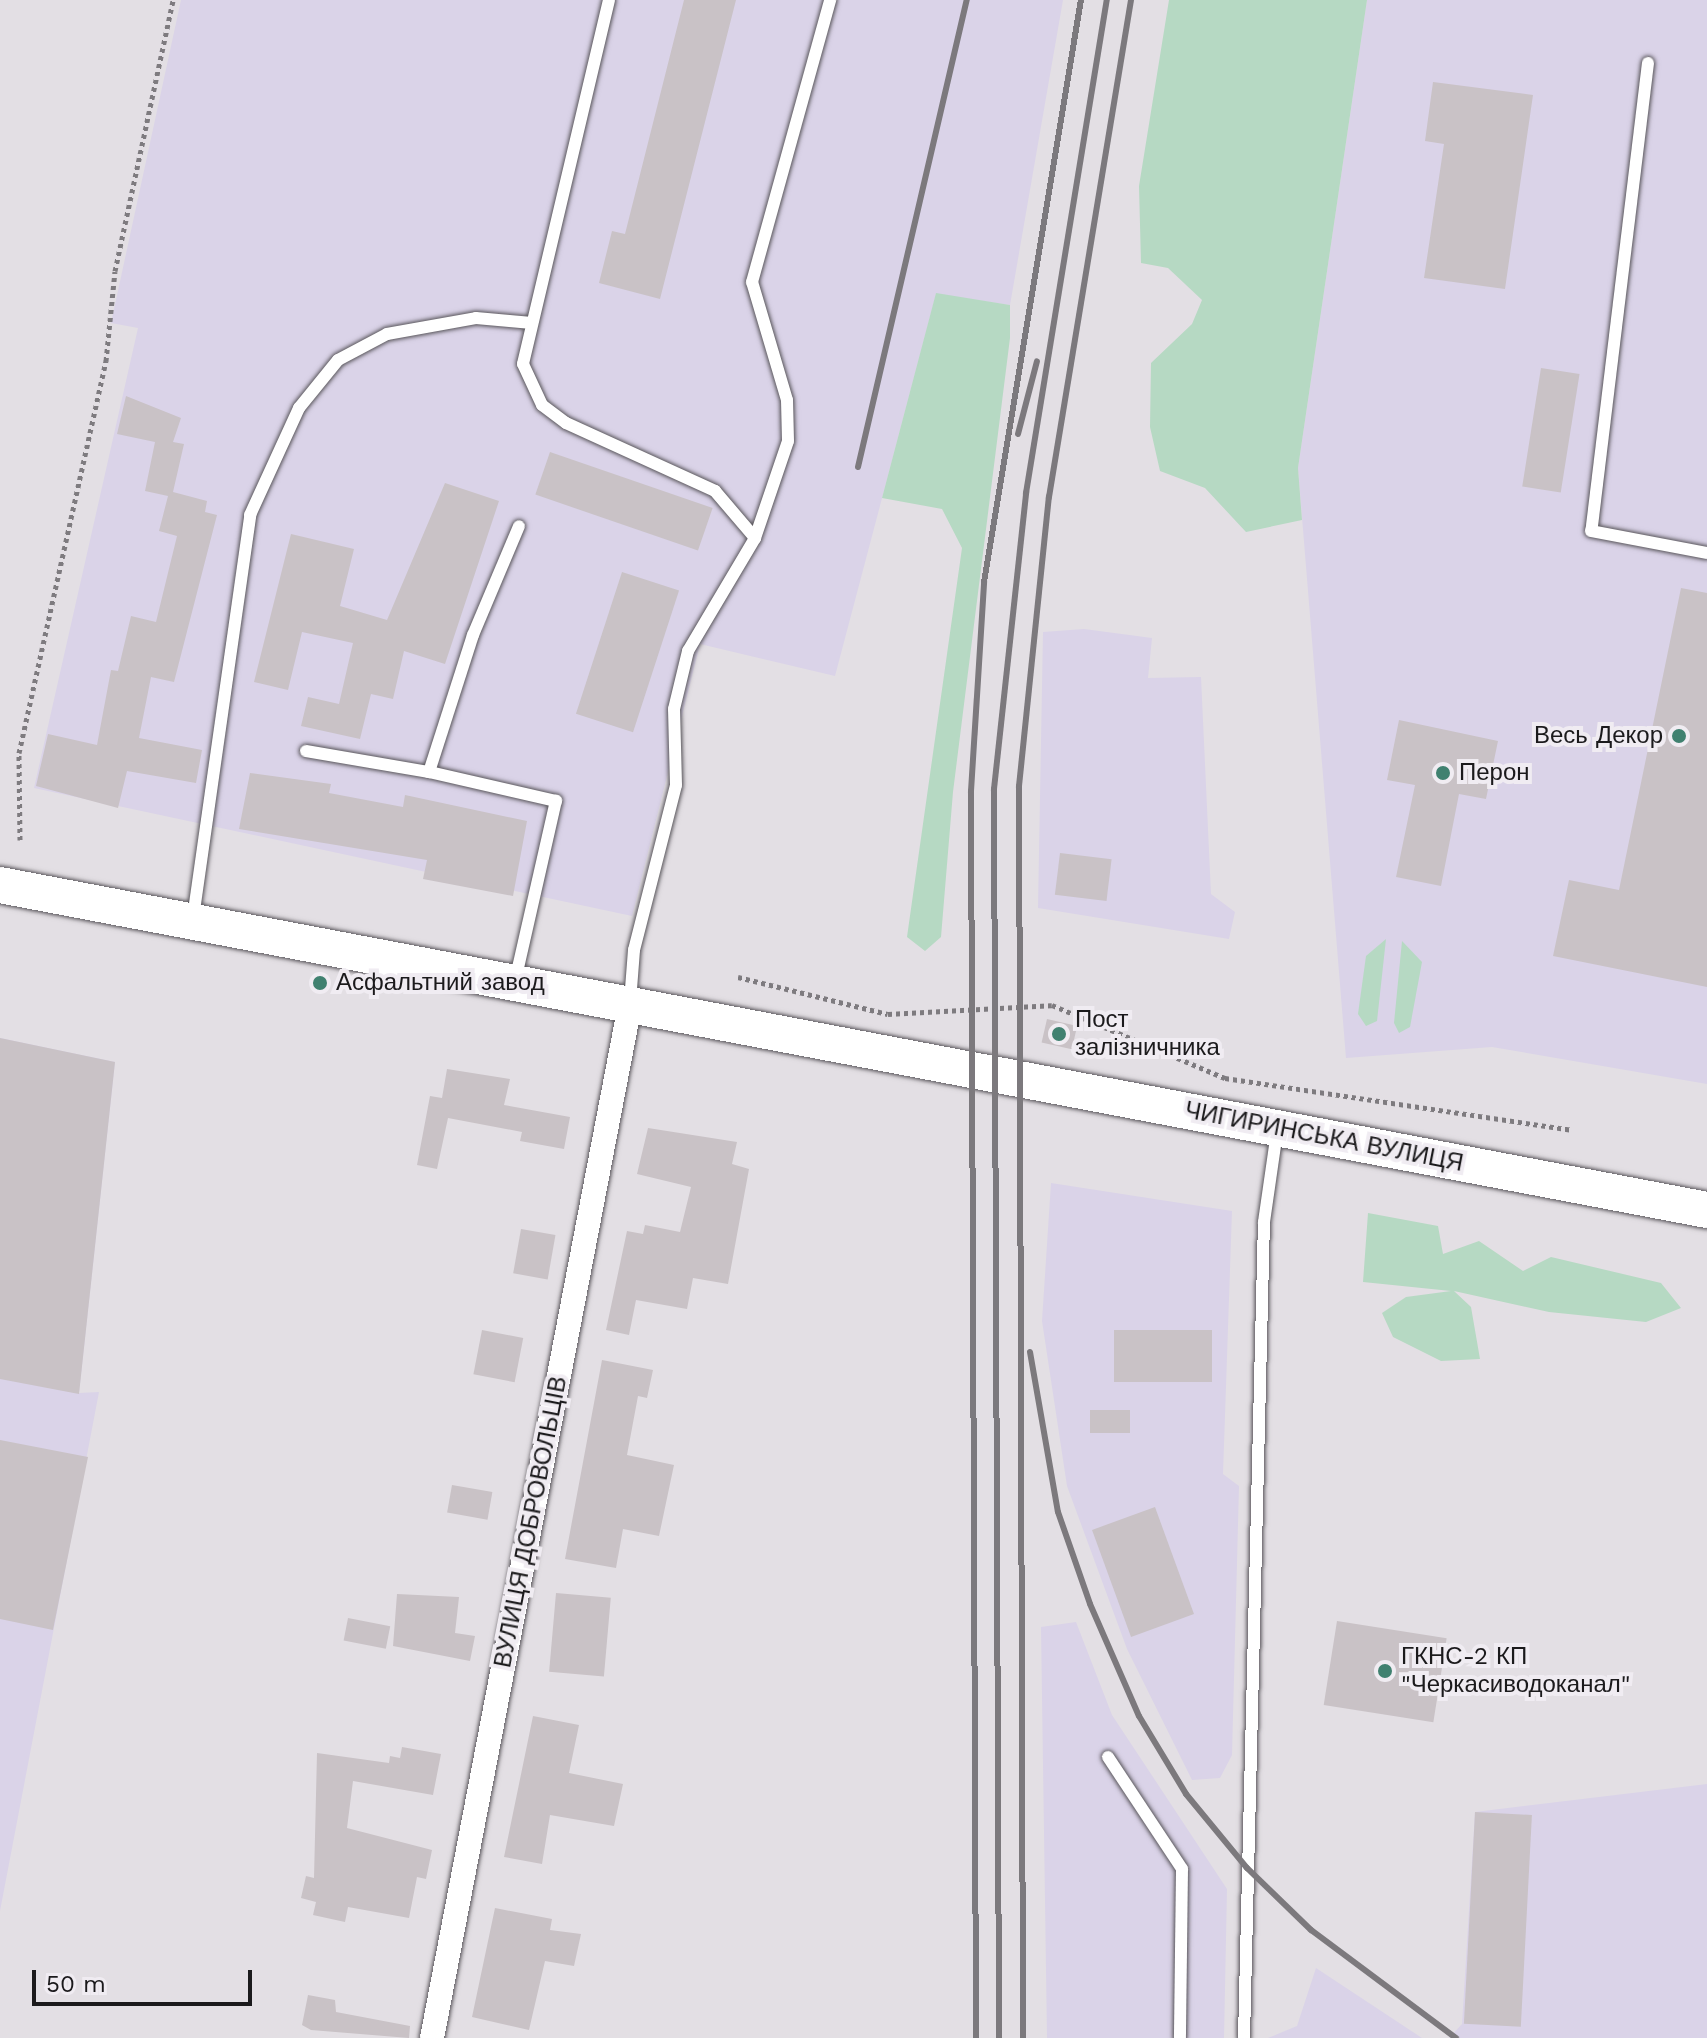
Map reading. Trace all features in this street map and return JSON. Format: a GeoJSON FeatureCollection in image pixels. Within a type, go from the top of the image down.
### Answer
{"type":"FeatureCollection","features":[{"type":"Feature","properties":{"kind":"main road","name":"ЧИГИРИНСЬКА ВУЛИЦЯ"},"geometry":{"type":"LineString","coordinates":[[0,885],[1707,1210]]}},
{"type":"Feature","properties":{"kind":"street","name":"ВУЛИЦЯ ДОБРОВОЛЬЦІВ"},"geometry":{"type":"LineString","coordinates":[[432,2038],[630,1005]]}},
{"type":"Feature","properties":{"kind":"lane"},"geometry":{"type":"LineString","coordinates":[[609,0],[523,364],[542,405],[566,423],[715,491],[755,538]]}},
{"type":"Feature","properties":{"kind":"lane"},"geometry":{"type":"LineString","coordinates":[[630,1005],[634,950],[676,785],[674,709],[688,651],[755,538],[779,475],[788,414],[752,282],[830,0]]}},
{"type":"Feature","properties":{"kind":"lane"},"geometry":{"type":"LineString","coordinates":[[1648,63],[1591,531],[1707,553]]}},
{"type":"Feature","properties":{"kind":"lane"},"geometry":{"type":"LineString","coordinates":[[192,921],[250,515],[299,408],[338,360],[387,334],[476,318],[532,323]]}},
{"type":"Feature","properties":{"kind":"lane"},"geometry":{"type":"LineString","coordinates":[[429,772],[473,635],[519,526]]}},
{"type":"Feature","properties":{"kind":"lane"},"geometry":{"type":"LineString","coordinates":[[306,751],[429,772],[556,801],[514,983]]}},
{"type":"Feature","properties":{"kind":"lane"},"geometry":{"type":"LineString","coordinates":[[1244,2038],[1264,1222],[1278,1129]]}},
{"type":"Feature","properties":{"kind":"lane"},"geometry":{"type":"LineString","coordinates":[[1108,1757],[1182,1869],[1180,2038]]}},
{"type":"Feature","properties":{"kind":"path"},"geometry":{"type":"LineString","coordinates":[[20,840],[19,753],[106,361],[115,271],[173,0]]}},
{"type":"Feature","properties":{"kind":"path"},"geometry":{"type":"LineString","coordinates":[[738,977],[888,1014],[1052,1005],[1225,1078],[1571,1130]]}},
{"type":"Feature","properties":{"kind":"shaded area"},"geometry":{"type":"Polygon","coordinates":[[[181,0],[1063,0],[1010,305],[936,294],[835,676],[700,644],[632,916],[34,788],[138,328],[111,323],[181,0]]]}},
{"type":"Feature","properties":{"kind":"shaded area"},"geometry":{"type":"Polygon","coordinates":[[[1367,0],[1707,0],[1707,1084],[1492,1047],[1346,1058],[1298,468],[1367,0]]]}},
{"type":"Feature","properties":{"kind":"shaded area"},"geometry":{"type":"Polygon","coordinates":[[[1084,629],[1152,638],[1148,678],[1201,677],[1211,894],[1235,912],[1229,939],[1038,908],[1043,632],[1084,629]]]}},
{"type":"Feature","properties":{"kind":"shaded area"},"geometry":{"type":"Polygon","coordinates":[[[0,1038],[115,1062],[79,1393],[99,1392],[0,1911],[0,1038]]]}},
{"type":"Feature","properties":{"kind":"shaded area"},"geometry":{"type":"Polygon","coordinates":[[[1051,1183],[1232,1211],[1223,1474],[1239,1486],[1232,1755],[1220,1778],[1192,1780],[1127,1649],[1067,1486],[1042,1321],[1051,1183]]]}},
{"type":"Feature","properties":{"kind":"shaded area"},"geometry":{"type":"Polygon","coordinates":[[[1076,1622],[1112,1715],[1227,1889],[1224,2038],[1047,2038],[1041,1627],[1076,1622]]]}},
{"type":"Feature","properties":{"kind":"shaded area"},"geometry":{"type":"Polygon","coordinates":[[[1707,1784],[1707,2038],[1449,2038],[1462,2024],[1475,1812],[1707,1784]]]}},
{"type":"Feature","properties":{"kind":"shaded area"},"geometry":{"type":"Polygon","coordinates":[[[1316,1968],[1422,2038],[1268,2038],[1297,2026],[1316,1968]]]}},
{"type":"Feature","properties":{"kind":"green space"},"geometry":{"type":"Polygon","coordinates":[[[1169,0],[1367,0],[1298,468],[1302,520],[1246,532],[1205,488],[1160,471],[1150,427],[1151,363],[1192,324],[1202,300],[1168,268],[1141,263],[1139,186],[1169,0]]]}},
{"type":"Feature","properties":{"kind":"green space"},"geometry":{"type":"Polygon","coordinates":[[[936,293],[1010,305],[1010,338],[953,792],[941,937],[925,951],[907,937],[962,548],[942,509],[882,498],[936,293]]]}},
{"type":"Feature","properties":{"kind":"green space"},"geometry":{"type":"Polygon","coordinates":[[[1386,939],[1377,1021],[1366,1026],[1358,1014],[1366,956],[1386,939]]]}},
{"type":"Feature","properties":{"kind":"green space"},"geometry":{"type":"Polygon","coordinates":[[[1402,941],[1422,962],[1410,1027],[1399,1033],[1394,1023],[1402,941]]]}},
{"type":"Feature","properties":{"kind":"green space"},"geometry":{"type":"Polygon","coordinates":[[[1368,1213],[1438,1226],[1443,1254],[1479,1241],[1523,1271],[1551,1257],[1661,1283],[1681,1308],[1646,1322],[1549,1312],[1454,1291],[1471,1307],[1480,1359],[1441,1361],[1393,1337],[1382,1313],[1406,1297],[1451,1291],[1363,1282],[1368,1213]]]}},
{"type":"Feature","properties":{"kind":"building"},"geometry":{"type":"Polygon","coordinates":[[[684,0],[736,0],[660,299],[599,283],[612,231],[625,234],[684,0]]]}},
{"type":"Feature","properties":{"kind":"building"},"geometry":{"type":"Polygon","coordinates":[[[1433,82],[1533,95],[1505,289],[1424,278],[1444,144],[1425,141],[1433,82]]]}},
{"type":"Feature","properties":{"kind":"building"},"geometry":{"type":"Polygon","coordinates":[[[1541,368],[1580,374],[1561,493],[1522,487],[1541,368]]]}},
{"type":"Feature","properties":{"kind":"building"},"geometry":{"type":"Polygon","coordinates":[[[126,396],[181,418],[173,442],[184,444],[173,492],[207,501],[205,512],[217,515],[174,682],[151,677],[139,738],[202,750],[196,783],[127,771],[118,808],[36,786],[48,734],[97,745],[111,670],[118,671],[131,616],[156,622],[177,536],[159,531],[168,496],[145,491],[155,442],[117,434],[126,396]]]}},
{"type":"Feature","properties":{"kind":"building"},"geometry":{"type":"Polygon","coordinates":[[[550,452],[713,508],[698,551],[535,495],[550,452]]]}},
{"type":"Feature","properties":{"kind":"building"},"geometry":{"type":"Polygon","coordinates":[[[445,483],[499,501],[445,664],[404,651],[393,699],[371,694],[360,739],[301,726],[308,697],[339,704],[353,643],[302,632],[288,690],[254,682],[291,534],[354,549],[340,606],[387,620],[445,483]]]}},
{"type":"Feature","properties":{"kind":"building"},"geometry":{"type":"Polygon","coordinates":[[[622,572],[679,591],[633,732],[576,714],[622,572]]]}},
{"type":"Feature","properties":{"kind":"building","name":"Весь Декор"},"geometry":{"type":"Polygon","coordinates":[[[1681,588],[1707,593],[1707,987],[1553,956],[1569,880],[1619,890],[1681,588]]]}},
{"type":"Feature","properties":{"kind":"building"},"geometry":{"type":"Polygon","coordinates":[[[1399,720],[1498,741],[1486,799],[1459,794],[1441,886],[1396,877],[1415,785],[1387,780],[1399,720]]]}},
{"type":"Feature","properties":{"kind":"building"},"geometry":{"type":"Polygon","coordinates":[[[250,773],[331,784],[329,793],[403,807],[405,795],[527,821],[513,896],[423,879],[427,860],[239,829],[250,773]]]}},
{"type":"Feature","properties":{"kind":"building"},"geometry":{"type":"Polygon","coordinates":[[[1060,853],[1112,859],[1106,901],[1055,895],[1060,853]]]}},
{"type":"Feature","properties":{"kind":"building","name":"Пост залізничника"},"geometry":{"type":"Polygon","coordinates":[[[1047,1019],[1077,1026],[1072,1049],[1042,1042],[1047,1019]]]}},
{"type":"Feature","properties":{"kind":"building"},"geometry":{"type":"Polygon","coordinates":[[[0,1038],[115,1062],[79,1394],[0,1379],[0,1038]]]}},
{"type":"Feature","properties":{"kind":"building"},"geometry":{"type":"Polygon","coordinates":[[[447,1069],[510,1079],[504,1105],[570,1117],[564,1149],[520,1141],[522,1132],[448,1118],[437,1169],[417,1165],[430,1096],[442,1098],[447,1069]]]}},
{"type":"Feature","properties":{"kind":"building"},"geometry":{"type":"Polygon","coordinates":[[[648,1128],[737,1142],[732,1164],[749,1169],[728,1284],[693,1278],[687,1309],[636,1300],[629,1335],[606,1330],[627,1231],[643,1234],[645,1225],[680,1232],[691,1187],[637,1174],[648,1128]]]}},
{"type":"Feature","properties":{"kind":"building"},"geometry":{"type":"Polygon","coordinates":[[[521,1229],[555,1235],[548,1279],[513,1273],[521,1229]]]}},
{"type":"Feature","properties":{"kind":"building"},"geometry":{"type":"Polygon","coordinates":[[[482,1330],[523,1338],[515,1382],[473,1374],[482,1330]]]}},
{"type":"Feature","properties":{"kind":"building"},"geometry":{"type":"Polygon","coordinates":[[[1114,1330],[1212,1330],[1212,1382],[1114,1382],[1114,1330]]]}},
{"type":"Feature","properties":{"kind":"building"},"geometry":{"type":"Polygon","coordinates":[[[602,1360],[653,1370],[647,1398],[638,1396],[627,1455],[674,1465],[659,1536],[623,1529],[616,1568],[565,1559],[602,1360]]]}},
{"type":"Feature","properties":{"kind":"building"},"geometry":{"type":"Polygon","coordinates":[[[1090,1410],[1130,1410],[1130,1433],[1090,1433],[1090,1410]]]}},
{"type":"Feature","properties":{"kind":"building"},"geometry":{"type":"Polygon","coordinates":[[[0,1440],[88,1457],[53,1630],[0,1619],[0,1440]]]}},
{"type":"Feature","properties":{"kind":"building"},"geometry":{"type":"Polygon","coordinates":[[[452,1485],[492,1492],[488,1520],[447,1513],[452,1485]]]}},
{"type":"Feature","properties":{"kind":"building"},"geometry":{"type":"Polygon","coordinates":[[[1155,1507],[1194,1614],[1131,1637],[1092,1530],[1155,1507]]]}},
{"type":"Feature","properties":{"kind":"building"},"geometry":{"type":"Polygon","coordinates":[[[556,1593],[611,1598],[604,1676],[549,1672],[556,1593]]]}},
{"type":"Feature","properties":{"kind":"building"},"geometry":{"type":"Polygon","coordinates":[[[397,1594],[459,1597],[455,1633],[475,1636],[470,1661],[393,1646],[397,1594]]]}},
{"type":"Feature","properties":{"kind":"building"},"geometry":{"type":"Polygon","coordinates":[[[348,1618],[390,1626],[386,1649],[344,1641],[348,1618]]]}},
{"type":"Feature","properties":{"kind":"building","name":"ГКНС-2 КП \"Черкасиводоканал\""},"geometry":{"type":"Polygon","coordinates":[[[1337,1621],[1447,1638],[1433,1722],[1324,1705],[1337,1621]]]}},
{"type":"Feature","properties":{"kind":"building"},"geometry":{"type":"Polygon","coordinates":[[[533,1716],[579,1725],[569,1773],[623,1784],[614,1826],[550,1815],[542,1864],[504,1857],[533,1716]]]}},
{"type":"Feature","properties":{"kind":"building"},"geometry":{"type":"Polygon","coordinates":[[[402,1747],[441,1754],[433,1795],[353,1781],[347,1828],[432,1850],[426,1879],[417,1877],[409,1918],[348,1907],[345,1922],[313,1915],[316,1902],[301,1898],[306,1876],[314,1878],[317,1753],[389,1763],[390,1756],[400,1758],[402,1747]]]}},
{"type":"Feature","properties":{"kind":"building"},"geometry":{"type":"Polygon","coordinates":[[[1475,1812],[1532,1815],[1521,2027],[1464,2024],[1475,1812]]]}},
{"type":"Feature","properties":{"kind":"building"},"geometry":{"type":"Polygon","coordinates":[[[495,1908],[552,1919],[550,1930],[581,1934],[574,1966],[545,1961],[529,2030],[472,2017],[495,1908]]]}},
{"type":"Feature","properties":{"kind":"building"},"geometry":{"type":"Polygon","coordinates":[[[308,1995],[335,2000],[336,2012],[410,2026],[409,2038],[311,2030],[302,2025],[308,1995]]]}},
{"type":"Feature","properties":{"kind":"railway"},"geometry":{"type":"LineString","coordinates":[[858,467],[967,0]]}},
{"type":"Feature","properties":{"kind":"railway"},"geometry":{"type":"LineString","coordinates":[[976,2038],[971,791],[984,582],[1081,0]]}},
{"type":"Feature","properties":{"kind":"railway"},"geometry":{"type":"LineString","coordinates":[[999,2038],[994,789],[1026,493],[1107,0]]}},
{"type":"Feature","properties":{"kind":"railway"},"geometry":{"type":"LineString","coordinates":[[1023,2038],[1019,786],[1049,497],[1131,0]]}},
{"type":"Feature","properties":{"kind":"railway"},"geometry":{"type":"LineString","coordinates":[[1018,434],[1037,361]]}},
{"type":"Feature","properties":{"kind":"railway"},"geometry":{"type":"LineString","coordinates":[[1030,1352],[1058,1512],[1090,1604],[1139,1716],[1186,1794],[1247,1868],[1311,1930],[1456,2038]]}},
{"type":"Feature","properties":{"kind":"place","name":"Весь Декор"},"geometry":{"type":"Point","coordinates":[1679,736]}},
{"type":"Feature","properties":{"kind":"place","name":"Перон"},"geometry":{"type":"Point","coordinates":[1443,773]}},
{"type":"Feature","properties":{"kind":"place","name":"Асфальтний завод"},"geometry":{"type":"Point","coordinates":[320,983]}},
{"type":"Feature","properties":{"kind":"place","name":"Пост залізничника"},"geometry":{"type":"Point","coordinates":[1059,1034]}},
{"type":"Feature","properties":{"kind":"place","name":"ГКНС-2 КП \"Черкасиводоканал\""},"geometry":{"type":"Point","coordinates":[1385,1671]}}]}
